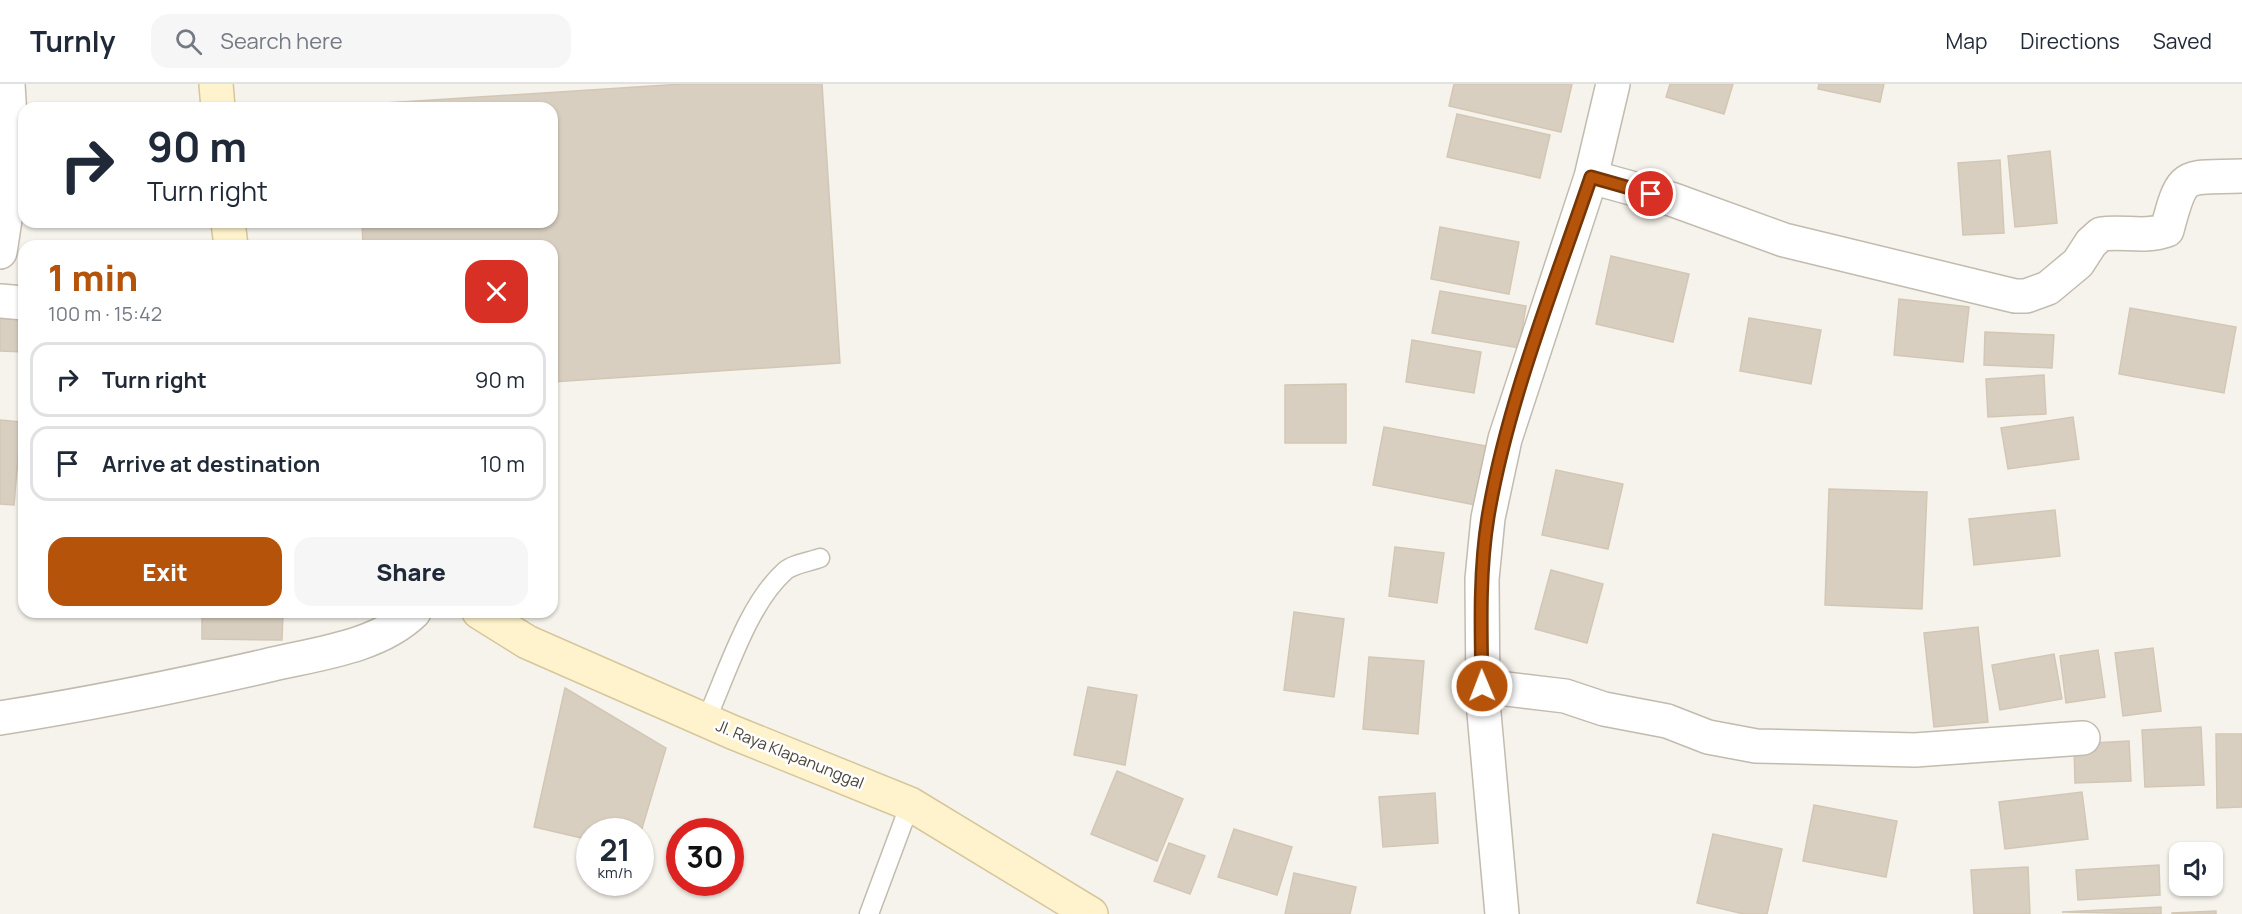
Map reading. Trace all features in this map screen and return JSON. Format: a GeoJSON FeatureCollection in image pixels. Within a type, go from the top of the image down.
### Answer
{"type":"FeatureCollection","features":[{"type":"Feature","properties":{"kind":"street"},"geometry":{"type":"LineString","coordinates":[[0,252],[13,168],[8,84]]}},
{"type":"Feature","properties":{"kind":"street"},"geometry":{"type":"LineString","coordinates":[[216,84],[218,102]]}},
{"type":"Feature","properties":{"kind":"street"},"geometry":{"type":"LineString","coordinates":[[1502,914],[1482,686],[1482,579],[1488,518],[1505,439],[1591,177],[1613,84]]}},
{"type":"Feature","properties":{"kind":"street"},"geometry":{"type":"LineString","coordinates":[[1591,177],[1671,199],[1785,240],[1992,291],[2026,296],[2040,292],[2068,273],[2101,234],[2118,232],[2151,236],[2167,230],[2178,189],[2192,177],[2242,176]]}},
{"type":"Feature","properties":{"kind":"street"},"geometry":{"type":"LineString","coordinates":[[0,301],[18,302]]}},
{"type":"Feature","properties":{"kind":"street"},"geometry":{"type":"LineString","coordinates":[[0,717],[183,685],[317,654],[388,632],[406,618]]}},
{"type":"Feature","properties":{"kind":"street","name":"Jl. Raya Klapanunggal"},"geometry":{"type":"LineString","coordinates":[[488,618],[526,642],[706,720],[910,804],[1091,914]]}},
{"type":"Feature","properties":{"kind":"street"},"geometry":{"type":"LineString","coordinates":[[1482,686],[1565,696],[1604,709],[1666,721],[1708,737],[1756,746],[1915,750],[2084,738]]}},
{"type":"Feature","properties":{"kind":"lane"},"geometry":{"type":"LineString","coordinates":[[706,720],[745,632],[766,593],[787,569],[820,558]]}},
{"type":"Feature","properties":{"kind":"lane"},"geometry":{"type":"LineString","coordinates":[[869,914],[910,804]]}},
{"type":"Feature","properties":{"kind":"building"},"geometry":{"type":"Polygon","coordinates":[[[683,84],[822,84],[840,363],[558,382],[558,240],[363,240],[362,228],[558,228],[558,102],[401,102],[683,84]]]}},
{"type":"Feature","properties":{"kind":"building"},"geometry":{"type":"Polygon","coordinates":[[[1454,84],[1572,84],[1561,132],[1449,106],[1454,84]]]}},
{"type":"Feature","properties":{"kind":"building"},"geometry":{"type":"Polygon","coordinates":[[[1670,84],[1733,84],[1724,114],[1666,97],[1670,84]]]}},
{"type":"Feature","properties":{"kind":"building"},"geometry":{"type":"Polygon","coordinates":[[[1819,84],[1884,84],[1880,102],[1818,89],[1819,84]]]}},
{"type":"Feature","properties":{"kind":"building"},"geometry":{"type":"Polygon","coordinates":[[[1457,114],[1550,135],[1540,178],[1447,157],[1457,114]]]}},
{"type":"Feature","properties":{"kind":"building"},"geometry":{"type":"Polygon","coordinates":[[[2050,151],[2057,223],[2015,227],[2008,156],[2050,151]]]}},
{"type":"Feature","properties":{"kind":"building"},"geometry":{"type":"Polygon","coordinates":[[[2000,160],[2004,233],[1963,235],[1958,163],[2000,160]]]}},
{"type":"Feature","properties":{"kind":"building"},"geometry":{"type":"Polygon","coordinates":[[[1440,227],[1519,242],[1509,294],[1431,279],[1440,227]]]}},
{"type":"Feature","properties":{"kind":"building"},"geometry":{"type":"Polygon","coordinates":[[[1611,256],[1689,274],[1673,342],[1596,324],[1611,256]]]}},
{"type":"Feature","properties":{"kind":"building"},"geometry":{"type":"Polygon","coordinates":[[[1440,291],[1526,306],[1519,348],[1432,333],[1440,291]]]}},
{"type":"Feature","properties":{"kind":"building"},"geometry":{"type":"Polygon","coordinates":[[[1899,299],[1969,307],[1963,362],[1894,355],[1899,299]]]}},
{"type":"Feature","properties":{"kind":"building"},"geometry":{"type":"Polygon","coordinates":[[[2130,308],[2236,327],[2224,393],[2119,374],[2130,308]]]}},
{"type":"Feature","properties":{"kind":"building"},"geometry":{"type":"Polygon","coordinates":[[[0,318],[18,320],[18,352],[0,351],[0,318]]]}},
{"type":"Feature","properties":{"kind":"building"},"geometry":{"type":"Polygon","coordinates":[[[1749,318],[1821,330],[1811,384],[1740,371],[1749,318]]]}},
{"type":"Feature","properties":{"kind":"building"},"geometry":{"type":"Polygon","coordinates":[[[1985,332],[2054,335],[2052,368],[1984,365],[1985,332]]]}},
{"type":"Feature","properties":{"kind":"building"},"geometry":{"type":"Polygon","coordinates":[[[1412,340],[1481,352],[1474,393],[1406,382],[1412,340]]]}},
{"type":"Feature","properties":{"kind":"building"},"geometry":{"type":"Polygon","coordinates":[[[2044,375],[2046,414],[1988,417],[1986,379],[2044,375]]]}},
{"type":"Feature","properties":{"kind":"building"},"geometry":{"type":"Polygon","coordinates":[[[1346,384],[1346,443],[1285,443],[1285,385],[1346,384]]]}},
{"type":"Feature","properties":{"kind":"building"},"geometry":{"type":"Polygon","coordinates":[[[2073,417],[2079,459],[2008,469],[2001,428],[2073,417]]]}},
{"type":"Feature","properties":{"kind":"building"},"geometry":{"type":"Polygon","coordinates":[[[0,420],[18,422],[14,505],[0,504],[0,420]]]}},
{"type":"Feature","properties":{"kind":"building"},"geometry":{"type":"Polygon","coordinates":[[[1384,427],[1497,448],[1486,507],[1373,485],[1384,427]]]}},
{"type":"Feature","properties":{"kind":"building"},"geometry":{"type":"Polygon","coordinates":[[[1556,470],[1623,484],[1608,549],[1542,535],[1556,470]]]}},
{"type":"Feature","properties":{"kind":"building"},"geometry":{"type":"Polygon","coordinates":[[[1829,489],[1927,492],[1922,609],[1825,605],[1829,489]]]}},
{"type":"Feature","properties":{"kind":"building"},"geometry":{"type":"Polygon","coordinates":[[[2055,510],[2060,556],[1974,565],[1969,519],[2055,510]]]}},
{"type":"Feature","properties":{"kind":"building"},"geometry":{"type":"Polygon","coordinates":[[[1395,547],[1444,553],[1437,603],[1389,596],[1395,547]]]}},
{"type":"Feature","properties":{"kind":"building"},"geometry":{"type":"Polygon","coordinates":[[[1551,570],[1603,584],[1587,643],[1535,629],[1551,570]]]}},
{"type":"Feature","properties":{"kind":"building"},"geometry":{"type":"Polygon","coordinates":[[[1294,612],[1344,619],[1334,697],[1284,690],[1294,612]]]}},
{"type":"Feature","properties":{"kind":"building"},"geometry":{"type":"Polygon","coordinates":[[[202,618],[283,618],[282,640],[202,639],[202,618]]]}},
{"type":"Feature","properties":{"kind":"building"},"geometry":{"type":"Polygon","coordinates":[[[1978,627],[1988,722],[1934,727],[1924,633],[1978,627]]]}},
{"type":"Feature","properties":{"kind":"building"},"geometry":{"type":"Polygon","coordinates":[[[2153,648],[2161,711],[2123,716],[2115,653],[2153,648]]]}},
{"type":"Feature","properties":{"kind":"building"},"geometry":{"type":"Polygon","coordinates":[[[2098,650],[2105,697],[2066,703],[2060,656],[2098,650]]]}},
{"type":"Feature","properties":{"kind":"building"},"geometry":{"type":"Polygon","coordinates":[[[2054,654],[2062,699],[2000,710],[1992,665],[2054,654]]]}},
{"type":"Feature","properties":{"kind":"building"},"geometry":{"type":"Polygon","coordinates":[[[1369,657],[1424,661],[1418,734],[1363,729],[1369,657]]]}},
{"type":"Feature","properties":{"kind":"building"},"geometry":{"type":"Polygon","coordinates":[[[1088,687],[1137,695],[1125,765],[1074,755],[1088,687]]]}},
{"type":"Feature","properties":{"kind":"building"},"geometry":{"type":"Polygon","coordinates":[[[565,688],[666,748],[645,818],[576,818],[576,837],[534,827],[565,688]]]}},
{"type":"Feature","properties":{"kind":"building"},"geometry":{"type":"Polygon","coordinates":[[[2201,727],[2204,785],[2145,787],[2142,730],[2201,727]]]}},
{"type":"Feature","properties":{"kind":"building"},"geometry":{"type":"Polygon","coordinates":[[[2216,734],[2242,734],[2242,807],[2217,808],[2216,734]]]}},
{"type":"Feature","properties":{"kind":"building"},"geometry":{"type":"Polygon","coordinates":[[[2129,741],[2131,781],[2075,783],[2074,744],[2129,741]]]}},
{"type":"Feature","properties":{"kind":"building"},"geometry":{"type":"Polygon","coordinates":[[[1117,771],[1183,799],[1157,861],[1091,834],[1117,771]]]}},
{"type":"Feature","properties":{"kind":"building"},"geometry":{"type":"Polygon","coordinates":[[[2082,792],[2088,839],[2005,849],[1999,802],[2082,792]]]}},
{"type":"Feature","properties":{"kind":"building"},"geometry":{"type":"Polygon","coordinates":[[[1435,793],[1438,843],[1383,847],[1379,797],[1435,793]]]}},
{"type":"Feature","properties":{"kind":"building"},"geometry":{"type":"Polygon","coordinates":[[[1814,805],[1897,821],[1886,877],[1803,861],[1814,805]]]}},
{"type":"Feature","properties":{"kind":"building"},"geometry":{"type":"Polygon","coordinates":[[[1234,829],[1292,847],[1277,895],[1218,877],[1234,829]]]}},
{"type":"Feature","properties":{"kind":"building"},"geometry":{"type":"Polygon","coordinates":[[[1713,834],[1782,849],[1767,914],[1744,914],[1697,903],[1713,834]]]}},
{"type":"Feature","properties":{"kind":"building"},"geometry":{"type":"Polygon","coordinates":[[[1169,843],[1205,856],[1190,894],[1154,881],[1169,843]]]}},
{"type":"Feature","properties":{"kind":"building"},"geometry":{"type":"Polygon","coordinates":[[[2159,865],[2160,895],[2078,900],[2076,870],[2159,865]]]}},
{"type":"Feature","properties":{"kind":"building"},"geometry":{"type":"Polygon","coordinates":[[[2028,867],[2030,914],[1974,914],[1971,870],[2028,867]]]}},
{"type":"Feature","properties":{"kind":"building"},"geometry":{"type":"Polygon","coordinates":[[[1294,873],[1356,887],[1350,914],[1285,914],[1294,873]]]}},
{"type":"Feature","properties":{"kind":"building"},"geometry":{"type":"Polygon","coordinates":[[[2161,907],[2161,914],[2062,912],[2161,907]]]}},
{"type":"Feature","properties":{"kind":"building"},"geometry":{"type":"Polygon","coordinates":[[[2216,911],[2216,914],[2172,914],[2172,913],[2216,911]]]}},
{"type":"Feature","properties":{"kind":"route"},"geometry":{"type":"LineString","coordinates":[[1482,686],[1482,579],[1488,518],[1505,439],[1591,177],[1651,194]]}}]}
